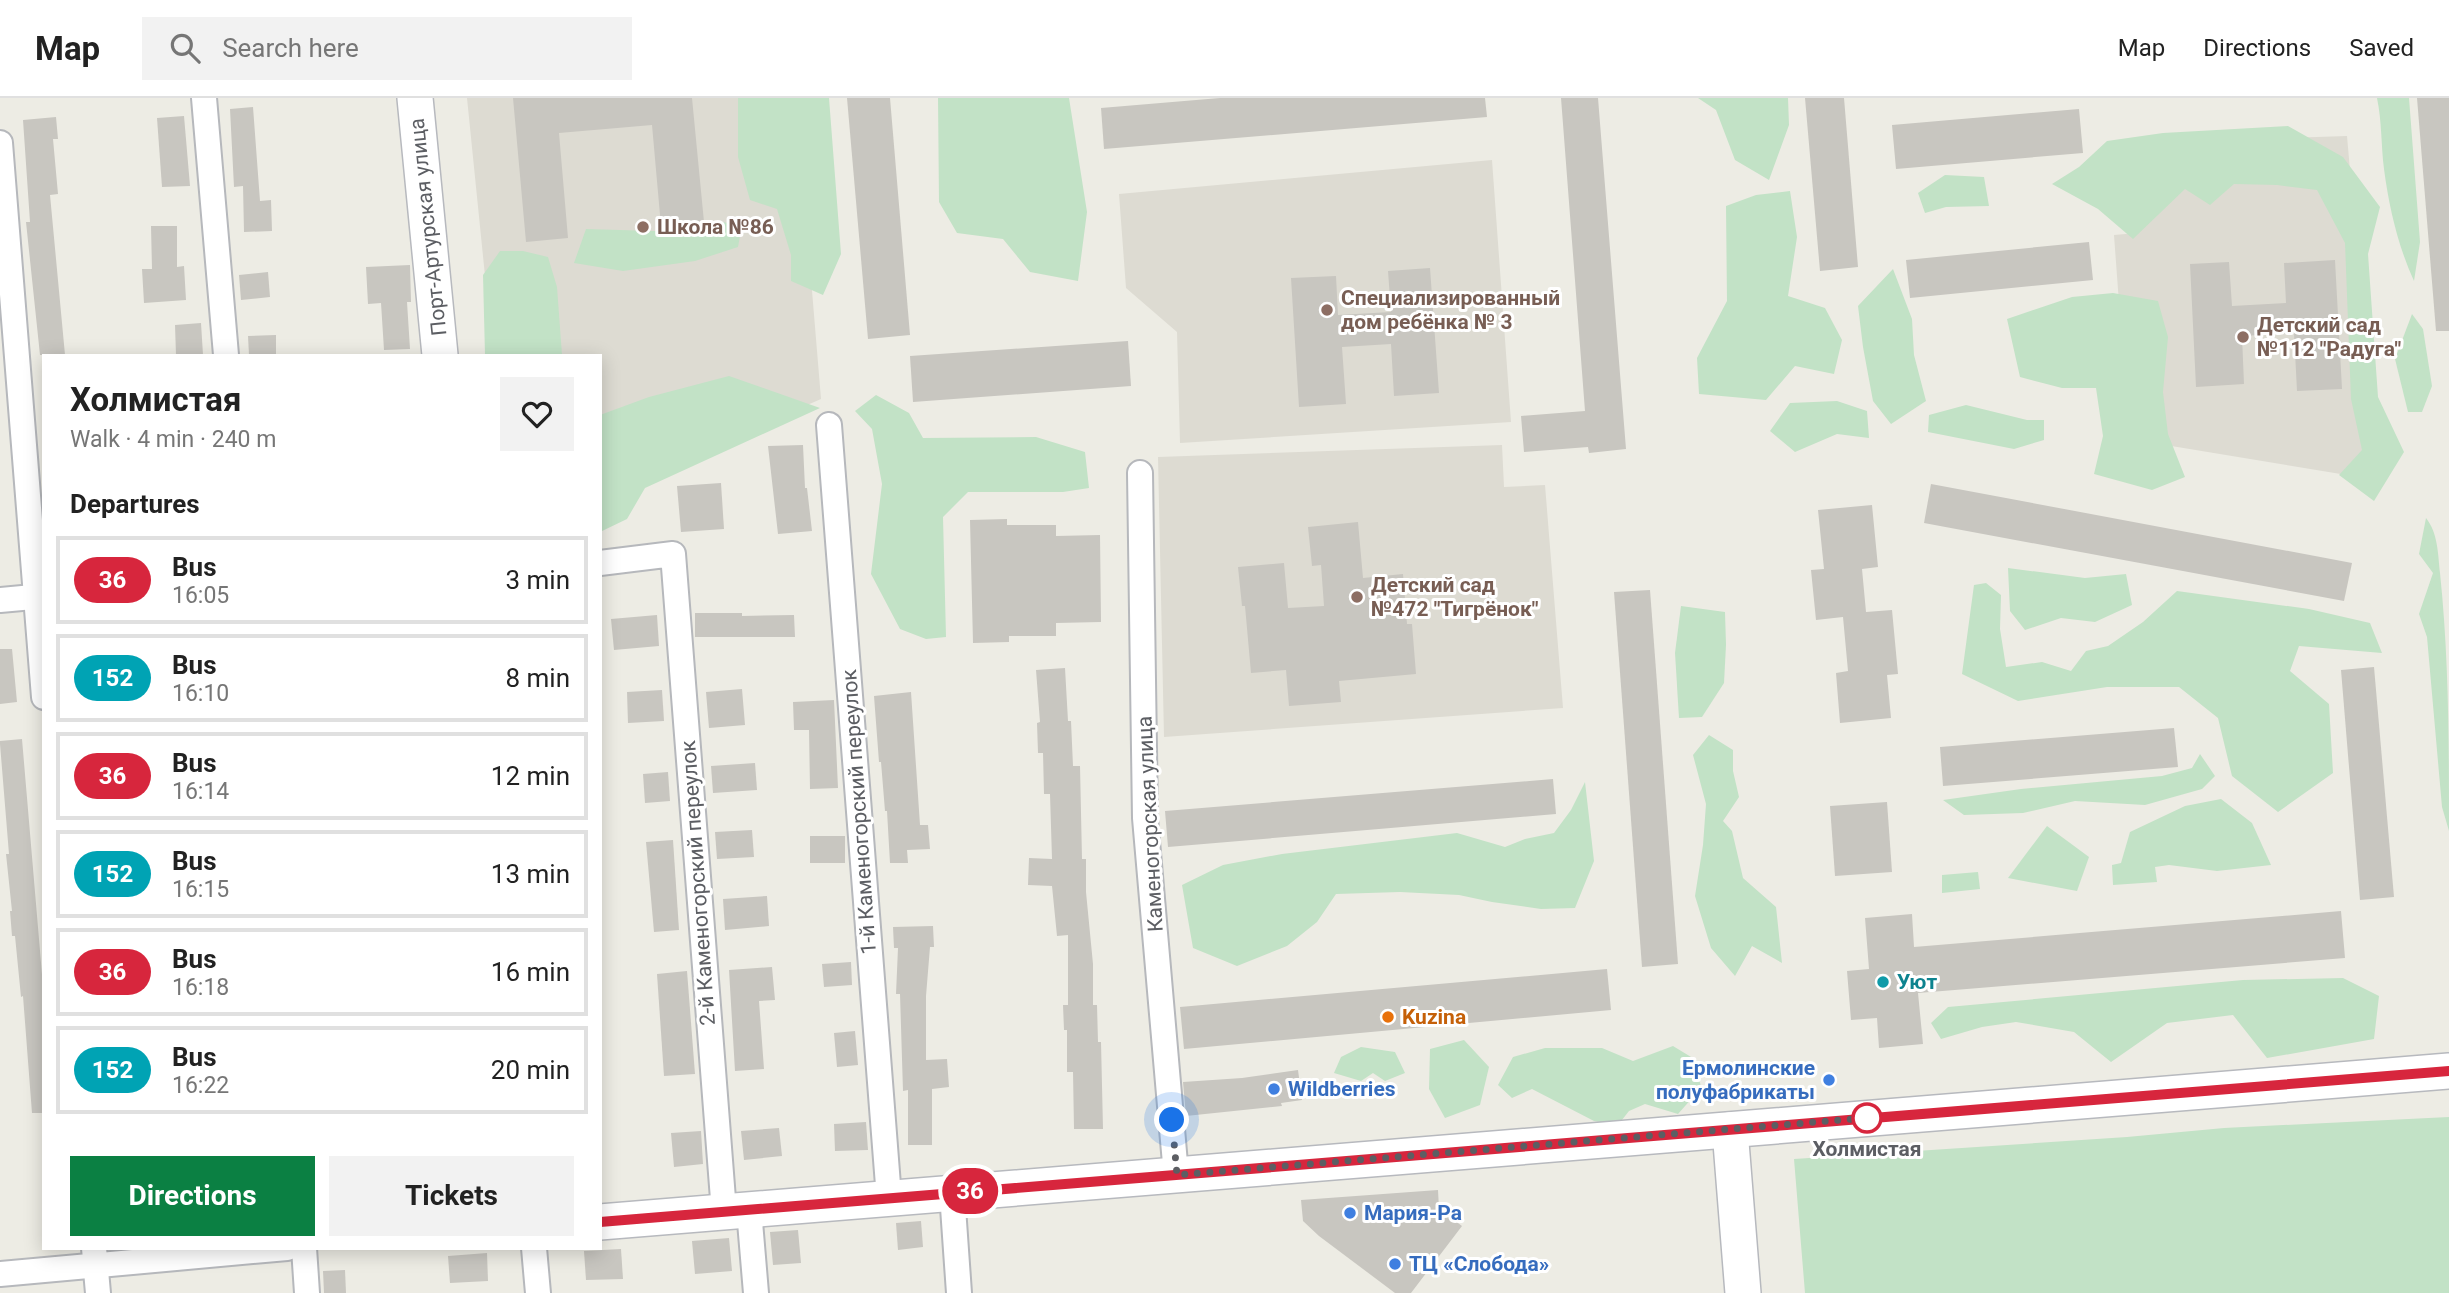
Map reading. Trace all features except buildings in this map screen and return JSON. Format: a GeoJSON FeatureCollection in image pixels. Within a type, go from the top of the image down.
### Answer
{"type":"FeatureCollection","features":[{"type":"Feature","properties":{"kind":"street"},"geometry":{"type":"LineString","coordinates":[[204,98],[226,354]]}},
{"type":"Feature","properties":{"kind":"street","name":"Порт-Артурская улица"},"geometry":{"type":"LineString","coordinates":[[415,98],[440,354]]}},
{"type":"Feature","properties":{"kind":"street"},"geometry":{"type":"LineString","coordinates":[[0,143],[42,657]]}},
{"type":"Feature","properties":{"kind":"street","name":"1-й Каменогорский переулок"},"geometry":{"type":"LineString","coordinates":[[828,425],[889,1198]]}},
{"type":"Feature","properties":{"kind":"street","name":"Каменогорская улица"},"geometry":{"type":"LineString","coordinates":[[1140,473],[1145,818],[1177,1175]]}},
{"type":"Feature","properties":{"kind":"street","name":"2-й Каменогорский переулок"},"geometry":{"type":"LineString","coordinates":[[602,564],[673,554],[737,1211],[756,1293]]}},
{"type":"Feature","properties":{"kind":"street"},"geometry":{"type":"LineString","coordinates":[[0,600],[39,596]]}},
{"type":"Feature","properties":{"kind":"street"},"geometry":{"type":"LineString","coordinates":[[602,1222],[2449,1071]]}},
{"type":"Feature","properties":{"kind":"street"},"geometry":{"type":"LineString","coordinates":[[1730,1130],[1743,1293]]}},
{"type":"Feature","properties":{"kind":"street"},"geometry":{"type":"LineString","coordinates":[[952,1193],[959,1293]]}},
{"type":"Feature","properties":{"kind":"street"},"geometry":{"type":"LineString","coordinates":[[0,1274],[95,1256],[239,1250]]}},
{"type":"Feature","properties":{"kind":"street"},"geometry":{"type":"LineString","coordinates":[[304,1250],[307,1293]]}},
{"type":"Feature","properties":{"kind":"street"},"geometry":{"type":"LineString","coordinates":[[534,1250],[538,1293]]}},
{"type":"Feature","properties":{"kind":"street"},"geometry":{"type":"LineString","coordinates":[[95,1256],[98,1293]]}},
{"type":"Feature","properties":{"kind":"shaded area","name":"Школа №86"},"geometry":{"type":"Polygon","coordinates":[[[467,98],[796,98],[821,399],[602,494],[602,354],[493,354],[467,98]]]}},
{"type":"Feature","properties":{"kind":"shaded area","name":"Детский сад №112 \"Радуга\""},"geometry":{"type":"Polygon","coordinates":[[[2347,136],[2377,480],[2129,439],[2114,235],[2137,233],[2131,143],[2347,136]]]}},
{"type":"Feature","properties":{"kind":"shaded area","name":"Специализированный дом ребёнка № 3"},"geometry":{"type":"Polygon","coordinates":[[[1492,160],[1511,422],[1180,443],[1177,332],[1126,288],[1119,194],[1492,160]]]}},
{"type":"Feature","properties":{"kind":"shaded area","name":"Детский сад №472 \"Тигрёнок\""},"geometry":{"type":"Polygon","coordinates":[[[1502,445],[1504,487],[1545,485],[1563,708],[1164,737],[1158,457],[1502,445]]]}},
{"type":"Feature","properties":{"kind":"green space"},"geometry":{"type":"Polygon","coordinates":[[[738,98],[829,98],[841,254],[823,295],[791,281],[791,255],[777,209],[750,200],[738,157],[738,98]]]}},
{"type":"Feature","properties":{"kind":"green space"},"geometry":{"type":"Polygon","coordinates":[[[938,98],[1069,98],[1087,212],[1078,281],[1030,272],[1003,239],[957,233],[939,202],[938,98]]]}},
{"type":"Feature","properties":{"kind":"green space"},"geometry":{"type":"Polygon","coordinates":[[[1698,98],[1788,98],[1789,125],[1769,180],[1735,160],[1716,110],[1698,98]]]}},
{"type":"Feature","properties":{"kind":"green space"},"geometry":{"type":"Polygon","coordinates":[[[2377,98],[2409,98],[2420,242],[2414,281],[2399,240],[2389,198],[2377,98]]]}},
{"type":"Feature","properties":{"kind":"green space"},"geometry":{"type":"Polygon","coordinates":[[[2288,126],[2343,157],[2380,207],[2368,254],[2378,397],[2404,452],[2374,501],[2339,475],[2362,450],[2351,399],[2345,243],[2317,190],[2277,185],[2234,184],[2210,205],[2185,189],[2133,239],[2098,209],[2052,184],[2079,167],[2107,141],[2163,133],[2288,126]]]}},
{"type":"Feature","properties":{"kind":"green space"},"geometry":{"type":"Polygon","coordinates":[[[1945,175],[1984,177],[1989,206],[1946,207],[1925,213],[1918,193],[1945,175]]]}},
{"type":"Feature","properties":{"kind":"green space"},"geometry":{"type":"Polygon","coordinates":[[[1790,191],[1797,237],[1788,296],[1825,308],[1842,340],[1834,374],[1795,366],[1766,400],[1699,394],[1697,358],[1727,301],[1726,206],[1756,195],[1790,191]]]}},
{"type":"Feature","properties":{"kind":"green space"},"geometry":{"type":"Polygon","coordinates":[[[715,221],[742,225],[738,247],[695,261],[623,271],[574,263],[586,229],[688,232],[715,221]]]}},
{"type":"Feature","properties":{"kind":"green space"},"geometry":{"type":"Polygon","coordinates":[[[500,251],[523,251],[548,257],[557,287],[562,354],[485,354],[483,275],[500,251]]]}},
{"type":"Feature","properties":{"kind":"green space"},"geometry":{"type":"Polygon","coordinates":[[[1893,269],[1912,319],[1914,355],[1926,401],[1891,424],[1873,401],[1858,306],[1893,269]]]}},
{"type":"Feature","properties":{"kind":"green space"},"geometry":{"type":"Polygon","coordinates":[[[2113,293],[2158,301],[2168,337],[2163,392],[2168,434],[2185,477],[2152,490],[2094,474],[2103,436],[2096,388],[2062,388],[2020,377],[2007,319],[2072,297],[2113,293]]]}},
{"type":"Feature","properties":{"kind":"green space"},"geometry":{"type":"Polygon","coordinates":[[[2412,314],[2423,329],[2432,386],[2422,412],[2408,412],[2395,359],[2412,314]]]}},
{"type":"Feature","properties":{"kind":"green space"},"geometry":{"type":"Polygon","coordinates":[[[729,376],[820,408],[645,488],[627,519],[602,531],[602,414],[649,397],[729,376]]]}},
{"type":"Feature","properties":{"kind":"green space"},"geometry":{"type":"Polygon","coordinates":[[[876,395],[909,413],[923,438],[1036,437],[1085,452],[1089,488],[1063,492],[968,492],[943,517],[946,637],[926,639],[900,629],[871,574],[882,484],[872,429],[855,411],[876,395]]]}},
{"type":"Feature","properties":{"kind":"green space"},"geometry":{"type":"Polygon","coordinates":[[[1837,401],[1867,411],[1869,438],[1837,434],[1795,452],[1770,431],[1790,403],[1837,401]]]}},
{"type":"Feature","properties":{"kind":"green space"},"geometry":{"type":"Polygon","coordinates":[[[1966,405],[2027,420],[2044,420],[2044,440],[2014,449],[1928,432],[1929,415],[1966,405]]]}},
{"type":"Feature","properties":{"kind":"green space"},"geometry":{"type":"Polygon","coordinates":[[[2426,518],[2437,544],[2443,605],[2448,702],[2449,831],[2442,807],[2427,637],[2419,614],[2433,573],[2419,554],[2426,518]]]}},
{"type":"Feature","properties":{"kind":"green space"},"geometry":{"type":"Polygon","coordinates":[[[2008,568],[2085,578],[2126,574],[2132,605],[2095,622],[2061,618],[2025,630],[2010,611],[2008,568]]]}},
{"type":"Feature","properties":{"kind":"green space"},"geometry":{"type":"Polygon","coordinates":[[[1986,583],[2001,595],[2000,629],[2006,667],[2042,662],[2071,671],[2086,651],[2108,646],[2143,622],[2177,591],[2309,609],[2370,623],[2382,653],[2299,646],[2290,671],[2329,704],[2333,773],[2278,812],[2232,776],[2218,718],[2179,687],[2107,687],[2018,701],[1962,674],[1974,585],[1986,583]]]}},
{"type":"Feature","properties":{"kind":"green space"},"geometry":{"type":"Polygon","coordinates":[[[1681,606],[1725,612],[1724,683],[1702,717],[1679,718],[1675,653],[1681,606]]]}},
{"type":"Feature","properties":{"kind":"green space"},"geometry":{"type":"Polygon","coordinates":[[[1709,735],[1733,750],[1733,771],[1739,797],[1723,821],[1732,831],[1743,878],[1776,907],[1782,963],[1752,946],[1735,976],[1711,948],[1695,896],[1706,804],[1693,755],[1709,735]]]}},
{"type":"Feature","properties":{"kind":"green space"},"geometry":{"type":"Polygon","coordinates":[[[2200,754],[2215,776],[2202,789],[2145,805],[2075,801],[2023,813],[1964,815],[1943,800],[2021,789],[2162,776],[2192,768],[2200,754]]]}},
{"type":"Feature","properties":{"kind":"green space"},"geometry":{"type":"Polygon","coordinates":[[[1585,782],[1594,861],[1575,908],[1541,909],[1459,895],[1400,892],[1336,894],[1317,922],[1287,946],[1237,966],[1193,948],[1182,885],[1223,865],[1282,854],[1457,833],[1505,847],[1525,839],[1554,833],[1571,810],[1585,782]]]}},
{"type":"Feature","properties":{"kind":"green space"},"geometry":{"type":"Polygon","coordinates":[[[2221,799],[2252,823],[2271,865],[2217,871],[2169,865],[2155,867],[2157,882],[2113,885],[2112,865],[2121,863],[2130,832],[2185,806],[2221,799]]]}},
{"type":"Feature","properties":{"kind":"green space"},"geometry":{"type":"Polygon","coordinates":[[[2047,826],[2089,857],[2077,891],[2008,878],[2047,826]]]}},
{"type":"Feature","properties":{"kind":"green space"},"geometry":{"type":"Polygon","coordinates":[[[1978,872],[1980,889],[1942,893],[1942,875],[1978,872]]]}},
{"type":"Feature","properties":{"kind":"green space"},"geometry":{"type":"Polygon","coordinates":[[[2343,978],[2379,996],[2374,1039],[2267,1058],[2233,1015],[2167,1023],[2111,1062],[2074,1032],[2016,1022],[1982,1027],[1941,1039],[1931,1023],[1948,1007],[2243,980],[2343,978]]]}},
{"type":"Feature","properties":{"kind":"green space"},"geometry":{"type":"Polygon","coordinates":[[[1464,1040],[1489,1067],[1480,1105],[1445,1118],[1429,1089],[1430,1049],[1464,1040]]]}},
{"type":"Feature","properties":{"kind":"green space"},"geometry":{"type":"Polygon","coordinates":[[[1673,1046],[1696,1060],[1701,1088],[1678,1114],[1645,1104],[1629,1111],[1618,1125],[1594,1121],[1532,1089],[1512,1098],[1498,1085],[1513,1057],[1545,1048],[1602,1048],[1633,1061],[1673,1046]]]}},
{"type":"Feature","properties":{"kind":"green space"},"geometry":{"type":"Polygon","coordinates":[[[1361,1047],[1395,1052],[1405,1073],[1385,1081],[1373,1073],[1361,1081],[1334,1073],[1341,1057],[1361,1047]]]}},
{"type":"Feature","properties":{"kind":"green space"},"geometry":{"type":"Polygon","coordinates":[[[2449,1117],[2449,1293],[1805,1293],[1794,1159],[2224,1128],[2449,1117]]]}},
{"type":"Feature","properties":{"kind":"bus line","name":"36"},"geometry":{"type":"LineString","coordinates":[[602,1222],[2449,1071]]}},
{"type":"Feature","properties":{"kind":"place","name":"Школа №86"},"geometry":{"type":"Point","coordinates":[643,227]}},
{"type":"Feature","properties":{"kind":"place","name":"Специализированный дом ребёнка № 3"},"geometry":{"type":"Point","coordinates":[1327,310]}},
{"type":"Feature","properties":{"kind":"place","name":"Детский сад №112 \"Радуга\""},"geometry":{"type":"Point","coordinates":[2243,337]}},
{"type":"Feature","properties":{"kind":"place","name":"Детский сад №472 \"Тигрёнок\""},"geometry":{"type":"Point","coordinates":[1357,597]}},
{"type":"Feature","properties":{"kind":"place","name":"Уют"},"geometry":{"type":"Point","coordinates":[1883,982]}},
{"type":"Feature","properties":{"kind":"place","name":"Kuzina"},"geometry":{"type":"Point","coordinates":[1388,1017]}},
{"type":"Feature","properties":{"kind":"place","name":"Ермолинские полуфабрикаты"},"geometry":{"type":"Point","coordinates":[1829,1080]}},
{"type":"Feature","properties":{"kind":"place","name":"Wildberries"},"geometry":{"type":"Point","coordinates":[1274,1089]}},
{"type":"Feature","properties":{"kind":"place","name":"Холмистая"},"geometry":{"type":"Point","coordinates":[1867,1118]}},
{"type":"Feature","properties":{"kind":"place","name":"Мария-Ра"},"geometry":{"type":"Point","coordinates":[1350,1213]}},
{"type":"Feature","properties":{"kind":"place","name":"ТЦ «Слобода»"},"geometry":{"type":"Point","coordinates":[1395,1264]}},
{"type":"Feature","properties":{"kind":"route"},"geometry":{"type":"LineString","coordinates":[[1172,1120],[1177,1175],[1877,1117],[1867,1118]]}}]}
